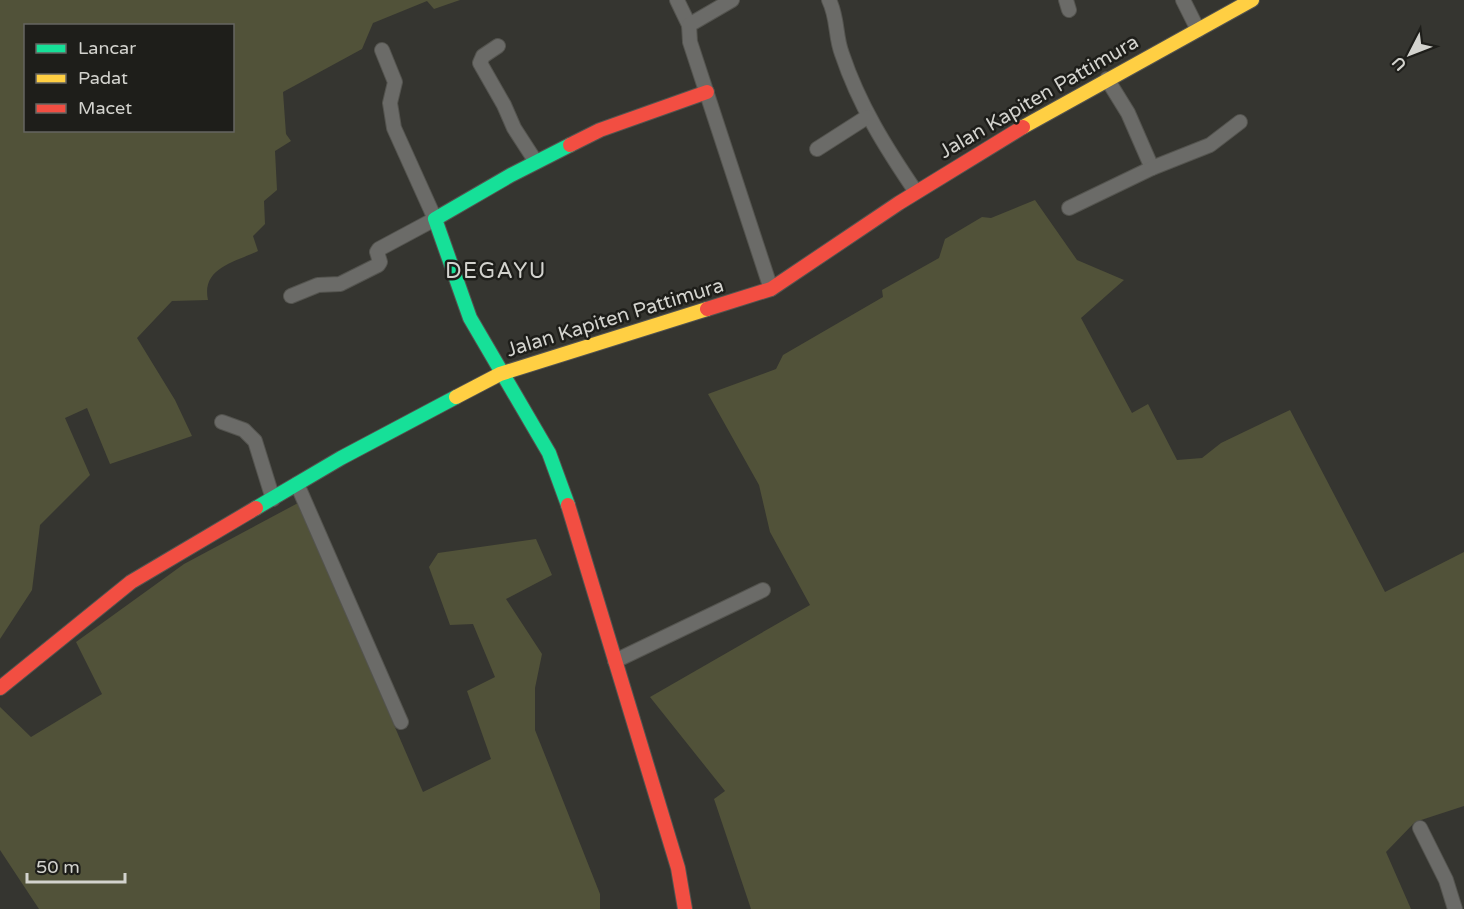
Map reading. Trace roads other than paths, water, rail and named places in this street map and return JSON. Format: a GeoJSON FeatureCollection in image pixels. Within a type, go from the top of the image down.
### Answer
{"type":"FeatureCollection","features":[{"type":"Feature","properties":{"kind":"street"},"geometry":{"type":"LineString","coordinates":[[677,0],[689,25],[690,42],[771,289]]}},
{"type":"Feature","properties":{"kind":"street"},"geometry":{"type":"LineString","coordinates":[[689,25],[732,0]]}},
{"type":"Feature","properties":{"kind":"street"},"geometry":{"type":"LineString","coordinates":[[829,0],[836,18],[841,53],[867,117],[916,192]]}},
{"type":"Feature","properties":{"kind":"street"},"geometry":{"type":"LineString","coordinates":[[1183,0],[1198,30]]}},
{"type":"Feature","properties":{"kind":"street","name":"Jalan Kapiten Pattimura"},"geometry":{"type":"LineString","coordinates":[[0,688],[131,582],[341,458],[500,374],[771,289],[916,192],[1107,79],[1252,0]]}},
{"type":"Feature","properties":{"kind":"street"},"geometry":{"type":"LineString","coordinates":[[498,46],[483,56],[480,63],[500,97],[514,128],[536,162]]}},
{"type":"Feature","properties":{"kind":"street"},"geometry":{"type":"LineString","coordinates":[[382,50],[395,82],[390,102],[394,128],[435,219],[470,318],[500,374],[546,442],[554,463],[675,858],[685,909]]}},
{"type":"Feature","properties":{"kind":"street"},"geometry":{"type":"LineString","coordinates":[[1107,79],[1128,113],[1152,168]]}},
{"type":"Feature","properties":{"kind":"street"},"geometry":{"type":"LineString","coordinates":[[291,296],[318,285],[340,284],[378,265],[380,262],[377,252],[380,249],[536,162],[600,130],[707,92]]}},
{"type":"Feature","properties":{"kind":"street"},"geometry":{"type":"LineString","coordinates":[[817,149],[867,117]]}},
{"type":"Feature","properties":{"kind":"street"},"geometry":{"type":"LineString","coordinates":[[1069,208],[1152,168],[1210,145],[1240,122]]}},
{"type":"Feature","properties":{"kind":"street"},"geometry":{"type":"LineString","coordinates":[[222,422],[248,433],[262,460],[273,499]]}},
{"type":"Feature","properties":{"kind":"street"},"geometry":{"type":"LineString","coordinates":[[297,484],[401,722]]}},
{"type":"Feature","properties":{"kind":"street"},"geometry":{"type":"LineString","coordinates":[[615,661],[763,590]]}},
{"type":"Feature","properties":{"kind":"street"},"geometry":{"type":"LineString","coordinates":[[1420,828],[1446,880],[1455,909]]}},
{"type":"Feature","properties":{"kind":"district","name":"DEGAYU"},"geometry":{"type":"Point","coordinates":[496,271]}}]}
